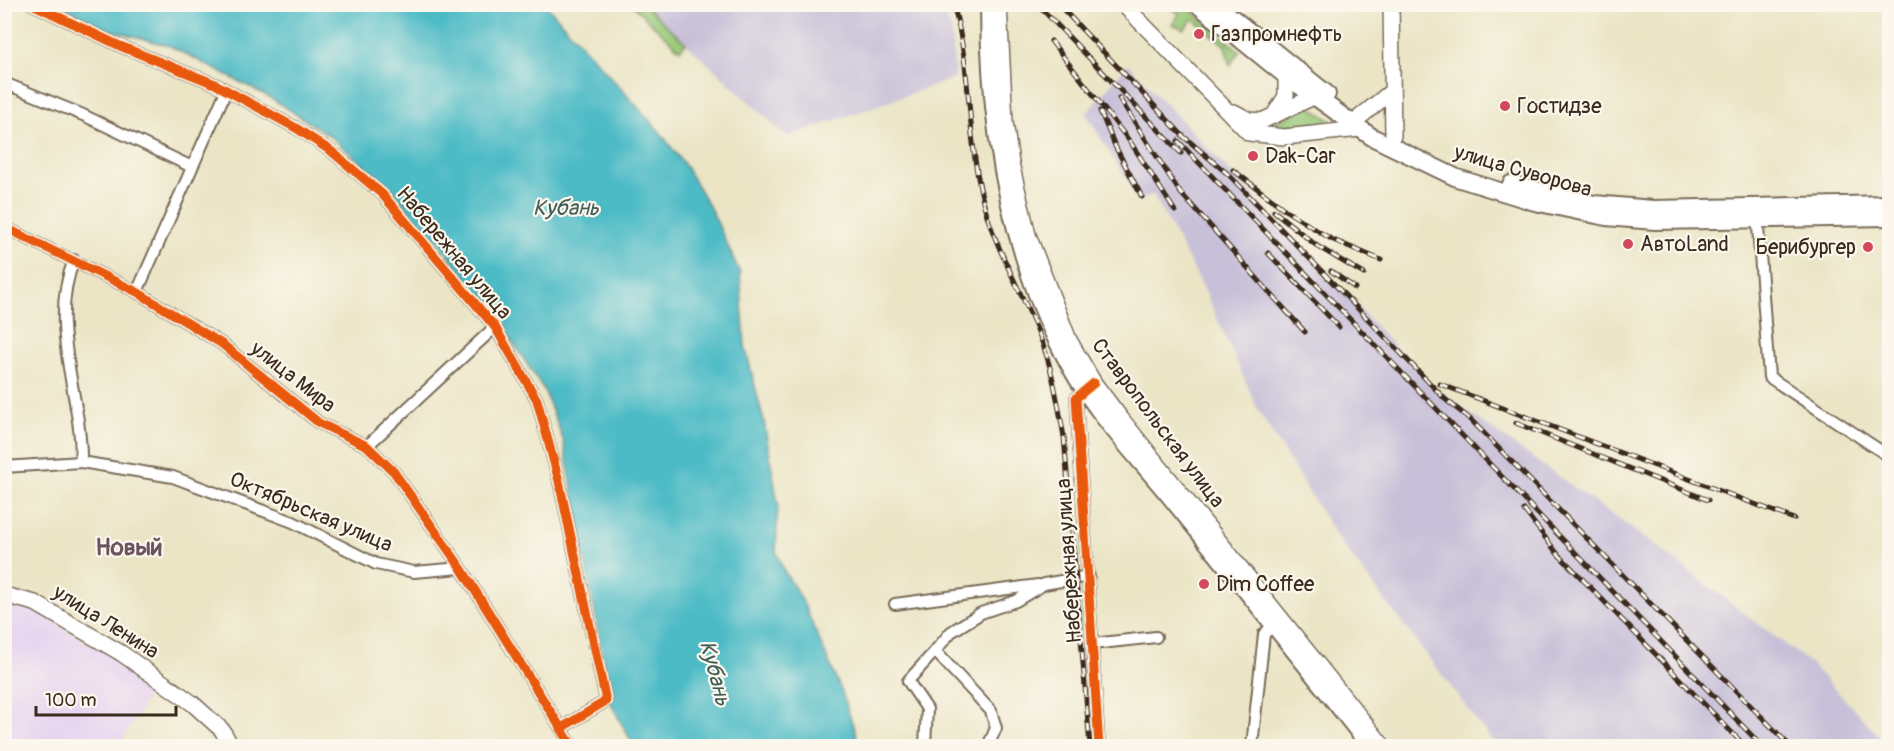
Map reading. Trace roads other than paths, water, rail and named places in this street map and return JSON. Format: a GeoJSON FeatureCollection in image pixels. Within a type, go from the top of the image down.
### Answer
{"type":"FeatureCollection","features":[{"type":"Feature","properties":{"kind":"main road","name":"Ставропольская улица"},"geometry":{"type":"LineString","coordinates":[[989,4],[992,92],[1000,161],[1008,204],[1030,271],[1059,344],[1277,622],[1370,747]]}},
{"type":"Feature","properties":{"kind":"main road","name":"Ставропольская улица"},"geometry":{"type":"LineString","coordinates":[[999,4],[1004,112],[1019,204],[1028,235],[1062,324],[1090,386]]}},
{"type":"Feature","properties":{"kind":"main road"},"geometry":{"type":"LineString","coordinates":[[1123,4],[1215,99],[1260,129],[1360,123],[1392,91]]}},
{"type":"Feature","properties":{"kind":"main road","name":"улица Суворова"},"geometry":{"type":"LineString","coordinates":[[1197,4],[1247,38],[1360,123],[1391,141],[1478,173],[1594,204],[1653,209],[1890,217]]}},
{"type":"Feature","properties":{"kind":"main road","name":"улица Суворова"},"geometry":{"type":"LineString","coordinates":[[1215,4],[1286,76],[1319,94]]}},
{"type":"Feature","properties":{"kind":"main road"},"geometry":{"type":"LineString","coordinates":[[1391,4],[1391,141]]}},
{"type":"Feature","properties":{"kind":"main road"},"geometry":{"type":"LineString","coordinates":[[1260,129],[1274,115],[1286,96],[1286,76]]}},
{"type":"Feature","properties":{"kind":"main road"},"geometry":{"type":"LineString","coordinates":[[1274,115],[1319,94]]}},
{"type":"Feature","properties":{"kind":"main road","name":"улица Суворова"},"geometry":{"type":"LineString","coordinates":[[1757,213],[1890,204]]}},
{"type":"Feature","properties":{"kind":"main road","name":"улица Ленина"},"geometry":{"type":"LineString","coordinates":[[4,595],[35,603],[121,653],[192,703],[222,730],[231,747]]}},
{"type":"Feature","properties":{"kind":"main road","name":"Ставропольская улица"},"geometry":{"type":"LineString","coordinates":[[1277,622],[1383,747]]}},
{"type":"Feature","properties":{"kind":"street","name":"Набережная улица"},"geometry":{"type":"LineString","coordinates":[[32,4],[120,46],[215,84],[296,128],[355,171],[382,194],[495,327],[537,400],[559,481],[606,701],[562,728]]}},
{"type":"Feature","properties":{"kind":"street"},"geometry":{"type":"LineString","coordinates":[[4,83],[83,115],[192,167]]}},
{"type":"Feature","properties":{"kind":"street"},"geometry":{"type":"LineString","coordinates":[[137,292],[226,92]]}},
{"type":"Feature","properties":{"kind":"street"},"geometry":{"type":"LineString","coordinates":[[1757,213],[1769,377],[1890,458]]}},
{"type":"Feature","properties":{"kind":"street","name":"улица Мира"},"geometry":{"type":"LineString","coordinates":[[4,227],[137,292],[222,344],[319,423],[367,446],[394,472],[461,568],[572,747]]}},
{"type":"Feature","properties":{"kind":"street"},"geometry":{"type":"LineString","coordinates":[[74,260],[65,282],[63,315],[67,356],[81,437],[81,462]]}},
{"type":"Feature","properties":{"kind":"street"},"geometry":{"type":"LineString","coordinates":[[367,446],[495,327]]}},
{"type":"Feature","properties":{"kind":"street","name":"Набережная улица"},"geometry":{"type":"LineString","coordinates":[[1090,386],[1076,398],[1099,747]]}},
{"type":"Feature","properties":{"kind":"street","name":"Октябрьская улица"},"geometry":{"type":"LineString","coordinates":[[4,467],[81,462],[173,477],[293,522],[376,564],[414,572],[461,568]]}},
{"type":"Feature","properties":{"kind":"street"},"geometry":{"type":"LineString","coordinates":[[895,604],[1089,576]]}},
{"type":"Feature","properties":{"kind":"street"},"geometry":{"type":"LineString","coordinates":[[925,745],[927,709],[908,681],[951,632],[981,613],[1016,601],[1044,584]]}},
{"type":"Feature","properties":{"kind":"street"},"geometry":{"type":"LineString","coordinates":[[1252,747],[1264,634],[1277,622]]}},
{"type":"Feature","properties":{"kind":"street"},"geometry":{"type":"LineString","coordinates":[[1092,644],[1156,637]]}},
{"type":"Feature","properties":{"kind":"street"},"geometry":{"type":"LineString","coordinates":[[935,651],[991,711],[996,728],[988,747]]}},
{"type":"Feature","properties":{"kind":"water","name":"Кубань"},"geometry":{"type":"Polygon","coordinates":[[[61,5],[546,5],[660,132],[686,167],[712,211],[740,273],[745,346],[764,422],[778,504],[776,551],[784,571],[801,598],[841,690],[860,746],[634,746],[612,706],[563,439],[544,390],[499,321],[438,241],[382,180],[326,133],[269,97],[170,46],[100,27],[61,5]]]}},
{"type":"Feature","properties":{"kind":"railway"},"geometry":{"type":"LineString","coordinates":[[953,4],[964,56],[975,161],[986,212],[997,243],[1044,346],[1064,437],[1090,746]]}},
{"type":"Feature","properties":{"kind":"railway"},"geometry":{"type":"LineString","coordinates":[[1037,4],[1181,153]]}},
{"type":"Feature","properties":{"kind":"railway"},"geometry":{"type":"LineString","coordinates":[[1058,4],[1183,136],[1229,175],[1445,399],[1471,420],[1790,746]]}},
{"type":"Feature","properties":{"kind":"railway"},"geometry":{"type":"LineString","coordinates":[[1051,41],[1131,143],[1175,211]]}},
{"type":"Feature","properties":{"kind":"railway"},"geometry":{"type":"LineString","coordinates":[[1119,98],[1179,191],[1305,332]]}},
{"type":"Feature","properties":{"kind":"railway"},"geometry":{"type":"LineString","coordinates":[[1100,111],[1115,146],[1142,197]]}},
{"type":"Feature","properties":{"kind":"railway"},"geometry":{"type":"LineString","coordinates":[[1178,141],[1762,746]]}},
{"type":"Feature","properties":{"kind":"railway"},"geometry":{"type":"LineString","coordinates":[[1233,170],[1288,212],[1331,239],[1381,260]]}},
{"type":"Feature","properties":{"kind":"railway"},"geometry":{"type":"LineString","coordinates":[[1274,211],[1317,246],[1364,274]]}},
{"type":"Feature","properties":{"kind":"railway"},"geometry":{"type":"LineString","coordinates":[[1268,253],[1339,327]]}},
{"type":"Feature","properties":{"kind":"railway"},"geometry":{"type":"LineString","coordinates":[[1331,271],[1355,288]]}},
{"type":"Feature","properties":{"kind":"railway"},"geometry":{"type":"LineString","coordinates":[[1440,384],[1794,519]]}},
{"type":"Feature","properties":{"kind":"railway"},"geometry":{"type":"LineString","coordinates":[[1516,423],[1708,500]]}},
{"type":"Feature","properties":{"kind":"railway"},"geometry":{"type":"LineString","coordinates":[[1524,510],[1557,553],[1745,746]]}},
{"type":"Feature","properties":{"kind":"place","name":"Газпромнефть"},"geometry":{"type":"Point","coordinates":[1199,34]}},
{"type":"Feature","properties":{"kind":"place","name":"Гостидзе"},"geometry":{"type":"Point","coordinates":[1505,106]}},
{"type":"Feature","properties":{"kind":"place","name":"Dak-Car"},"geometry":{"type":"Point","coordinates":[1253,156]}},
{"type":"Feature","properties":{"kind":"place","name":"АвтоLand"},"geometry":{"type":"Point","coordinates":[1628,244]}},
{"type":"Feature","properties":{"kind":"place","name":"Берибургер"},"geometry":{"type":"Point","coordinates":[1868,247]}},
{"type":"Feature","properties":{"kind":"place","name":"Dim Coffee"},"geometry":{"type":"Point","coordinates":[1204,584]}},
{"type":"Feature","properties":{"kind":"district","name":"Новый"},"geometry":{"type":"Point","coordinates":[129,547]}}]}
